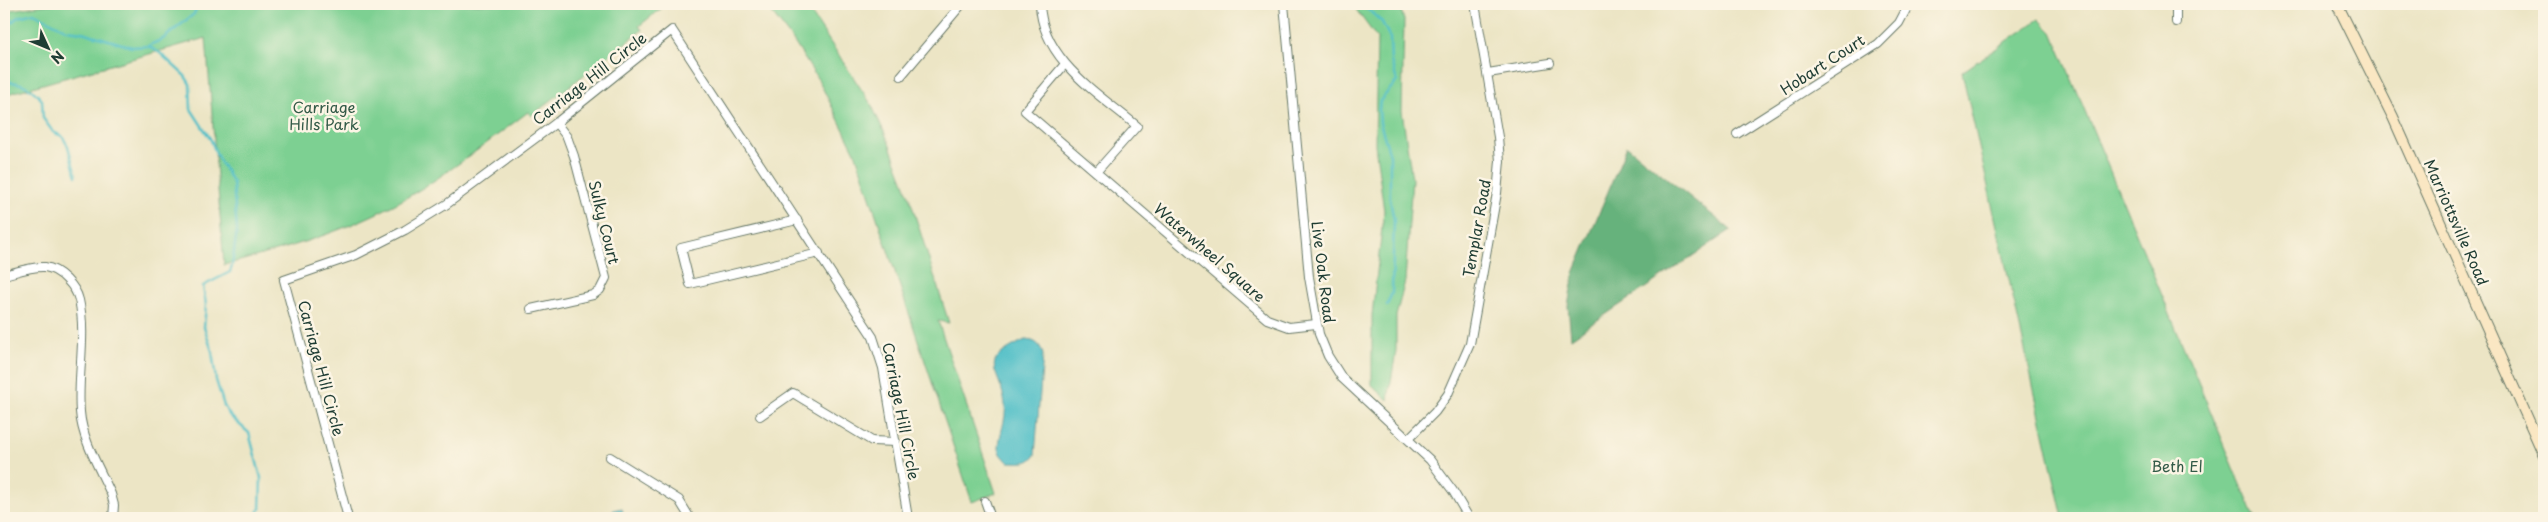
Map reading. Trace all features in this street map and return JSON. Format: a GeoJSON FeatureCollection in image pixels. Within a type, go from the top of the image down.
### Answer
{"type":"FeatureCollection","features":[{"type":"Feature","properties":{"kind":"main road","name":"Marriottsville Road"},"geometry":{"type":"LineString","coordinates":[[2337,4],[2393,117],[2544,455]]}},
{"type":"Feature","properties":{"kind":"street"},"geometry":{"type":"LineString","coordinates":[[901,76],[962,4]]}},
{"type":"Feature","properties":{"kind":"street"},"geometry":{"type":"LineString","coordinates":[[1040,4],[1046,36],[1065,64],[1137,126],[1097,171]]}},
{"type":"Feature","properties":{"kind":"street","name":"Live Oak Road"},"geometry":{"type":"LineString","coordinates":[[1284,4],[1309,277],[1316,324],[1328,356],[1342,378],[1408,439],[1441,474],[1469,518]]}},
{"type":"Feature","properties":{"kind":"street","name":"Templar Road"},"geometry":{"type":"LineString","coordinates":[[1408,439],[1435,412],[1448,394],[1470,344],[1497,193],[1500,161],[1488,73],[1475,4]]}},
{"type":"Feature","properties":{"kind":"street","name":"Hobart Court"},"geometry":{"type":"LineString","coordinates":[[1738,134],[1878,44],[1899,23],[1909,4]]}},
{"type":"Feature","properties":{"kind":"street"},"geometry":{"type":"LineString","coordinates":[[2176,4],[2176,22]]}},
{"type":"Feature","properties":{"kind":"street","name":"Carriage Hill Circle"},"geometry":{"type":"LineString","coordinates":[[348,518],[284,280],[356,255],[404,230],[447,204],[556,123],[672,30],[873,336],[883,368],[908,518]]}},
{"type":"Feature","properties":{"kind":"street","name":"Waterwheel Square"},"geometry":{"type":"LineString","coordinates":[[1065,64],[1025,111],[1097,171],[1266,319],[1289,327],[1316,324]]}},
{"type":"Feature","properties":{"kind":"street"},"geometry":{"type":"LineString","coordinates":[[1488,73],[1550,64]]}},
{"type":"Feature","properties":{"kind":"street","name":"Sulky Court"},"geometry":{"type":"LineString","coordinates":[[531,309],[593,294],[600,290],[606,278],[574,156],[567,137],[556,123]]}},
{"type":"Feature","properties":{"kind":"street"},"geometry":{"type":"LineString","coordinates":[[797,220],[681,248],[690,284],[819,253]]}},
{"type":"Feature","properties":{"kind":"street"},"geometry":{"type":"LineString","coordinates":[[4,275],[36,268],[50,268],[63,277],[76,292],[81,320],[80,414],[84,433],[111,494],[114,504],[113,518]]}},
{"type":"Feature","properties":{"kind":"street"},"geometry":{"type":"LineString","coordinates":[[760,416],[793,393],[872,441],[896,442]]}},
{"type":"Feature","properties":{"kind":"street"},"geometry":{"type":"LineString","coordinates":[[610,457],[679,500],[690,518]]}},
{"type":"Feature","properties":{"kind":"street"},"geometry":{"type":"LineString","coordinates":[[985,500],[991,518]]}},
{"type":"Feature","properties":{"kind":"green space","name":"Carriage Hills Park"},"geometry":{"type":"Polygon","coordinates":[[[50,4],[667,4],[639,26],[642,30],[531,116],[528,112],[453,168],[406,198],[363,220],[318,238],[224,265],[206,38],[4,95],[4,11],[50,4]]]}},
{"type":"Feature","properties":{"kind":"green space"},"geometry":{"type":"Polygon","coordinates":[[[765,4],[805,4],[871,104],[887,138],[909,196],[949,323],[938,321],[996,493],[972,502],[855,152],[819,81],[792,39],[765,4]]]}},
{"type":"Feature","properties":{"kind":"green space"},"geometry":{"type":"Polygon","coordinates":[[[1352,4],[1399,4],[1404,20],[1402,111],[1412,179],[1405,281],[1396,316],[1396,351],[1388,400],[1372,385],[1372,315],[1384,211],[1375,144],[1377,38],[1352,4]]]}},
{"type":"Feature","properties":{"kind":"green space","name":"Beth El"},"geometry":{"type":"Polygon","coordinates":[[[2039,19],[2052,32],[2255,518],[2063,518],[1962,72],[2039,19]]]}},
{"type":"Feature","properties":{"kind":"green space"},"geometry":{"type":"Polygon","coordinates":[[[1627,146],[1731,230],[1571,338],[1568,306],[1574,273],[1627,146]]]}},
{"type":"Feature","properties":{"kind":"water"},"geometry":{"type":"Polygon","coordinates":[[[1025,340],[1037,344],[1041,348],[1043,355],[1035,455],[1027,462],[1008,462],[1001,454],[999,448],[1005,405],[994,367],[995,361],[1000,355],[1025,340]]]}},
{"type":"Feature","properties":{"kind":"water"},"geometry":{"type":"Polygon","coordinates":[[[622,508],[624,517],[630,516],[631,518],[614,518],[613,510],[622,508]]]}},
{"type":"Feature","properties":{"kind":"waterway"},"geometry":{"type":"LineString","coordinates":[[4,28],[18,17],[34,13],[67,30],[82,32],[132,47],[148,46],[163,39],[194,14],[198,4]]}},
{"type":"Feature","properties":{"kind":"waterway"},"geometry":{"type":"LineString","coordinates":[[1362,4],[1382,22],[1390,38],[1391,61],[1397,81],[1380,101],[1379,109],[1380,123],[1390,155],[1390,200],[1394,220],[1392,293],[1387,305]]}},
{"type":"Feature","properties":{"kind":"waterway"},"geometry":{"type":"LineString","coordinates":[[148,46],[160,53],[185,76],[190,84],[191,109],[211,140],[217,156],[233,183],[237,230],[232,266],[230,272],[203,286],[206,305],[204,327],[212,351],[216,380],[224,406],[230,416],[249,433],[261,478],[260,509],[253,518]]}},
{"type":"Feature","properties":{"kind":"waterway"},"geometry":{"type":"LineString","coordinates":[[4,82],[25,86],[42,100],[43,118],[53,132],[62,136],[68,146],[76,176]]}}]}
